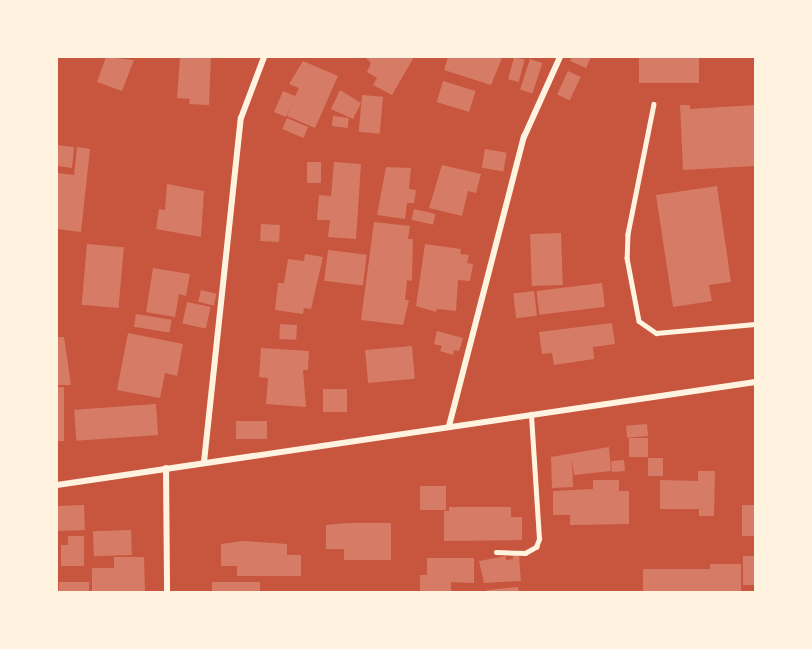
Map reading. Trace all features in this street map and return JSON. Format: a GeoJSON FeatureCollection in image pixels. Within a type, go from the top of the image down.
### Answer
{"type":"FeatureCollection","features":[{"type":"Feature","properties":{"kind":"street"},"geometry":{"type":"LineString","coordinates":[[204,462],[242,118],[264,57]]}},
{"type":"Feature","properties":{"kind":"street"},"geometry":{"type":"LineString","coordinates":[[449,426],[524,137],[560,57]]}},
{"type":"Feature","properties":{"kind":"street"},"geometry":{"type":"LineString","coordinates":[[57,485],[755,382]]}},
{"type":"Feature","properties":{"kind":"street"},"geometry":{"type":"LineString","coordinates":[[166,468],[168,592]]}},
{"type":"Feature","properties":{"kind":"lane"},"geometry":{"type":"LineString","coordinates":[[654,104],[628,234],[627,258],[639,321],[656,333],[755,324]]}},
{"type":"Feature","properties":{"kind":"lane"},"geometry":{"type":"LineString","coordinates":[[496,552],[525,553],[536,547],[539,540],[531,414]]}},
{"type":"Feature","properties":{"kind":"building"},"geometry":{"type":"Polygon","coordinates":[[[106,57],[134,60],[122,91],[97,82],[106,57]]]}},
{"type":"Feature","properties":{"kind":"building"},"geometry":{"type":"Polygon","coordinates":[[[180,57],[211,57],[209,105],[189,104],[190,99],[177,98],[180,57]]]}},
{"type":"Feature","properties":{"kind":"building"},"geometry":{"type":"Polygon","coordinates":[[[365,57],[414,57],[392,95],[373,85],[377,78],[367,72],[371,63],[365,57]]]}},
{"type":"Feature","properties":{"kind":"building"},"geometry":{"type":"Polygon","coordinates":[[[448,57],[502,58],[491,85],[444,70],[448,57]]]}},
{"type":"Feature","properties":{"kind":"building"},"geometry":{"type":"Polygon","coordinates":[[[514,57],[525,60],[519,82],[508,79],[514,57]]]}},
{"type":"Feature","properties":{"kind":"building"},"geometry":{"type":"Polygon","coordinates":[[[572,57],[591,57],[586,68],[570,61],[572,57]]]}},
{"type":"Feature","properties":{"kind":"building"},"geometry":{"type":"Polygon","coordinates":[[[639,57],[699,57],[699,83],[639,83],[639,57]]]}},
{"type":"Feature","properties":{"kind":"building"},"geometry":{"type":"Polygon","coordinates":[[[530,59],[542,63],[532,93],[520,89],[530,59]]]}},
{"type":"Feature","properties":{"kind":"building"},"geometry":{"type":"Polygon","coordinates":[[[303,61],[338,76],[315,128],[287,116],[293,101],[286,117],[274,112],[283,91],[295,96],[299,88],[289,84],[303,61]]]}},
{"type":"Feature","properties":{"kind":"building"},"geometry":{"type":"Polygon","coordinates":[[[568,71],[581,77],[570,100],[557,95],[568,71]]]}},
{"type":"Feature","properties":{"kind":"building"},"geometry":{"type":"Polygon","coordinates":[[[443,81],[476,91],[469,112],[437,102],[443,81]]]}},
{"type":"Feature","properties":{"kind":"building"},"geometry":{"type":"Polygon","coordinates":[[[340,90],[361,103],[353,119],[331,109],[340,90]]]}},
{"type":"Feature","properties":{"kind":"building"},"geometry":{"type":"Polygon","coordinates":[[[362,95],[383,97],[380,134],[359,132],[362,95]]]}},
{"type":"Feature","properties":{"kind":"building"},"geometry":{"type":"Polygon","coordinates":[[[680,105],[690,105],[690,109],[755,105],[755,166],[683,170],[680,105]]]}},
{"type":"Feature","properties":{"kind":"building"},"geometry":{"type":"Polygon","coordinates":[[[333,116],[349,118],[348,128],[332,126],[333,116]]]}},
{"type":"Feature","properties":{"kind":"building"},"geometry":{"type":"Polygon","coordinates":[[[287,118],[308,127],[303,138],[282,129],[287,118]]]}},
{"type":"Feature","properties":{"kind":"building"},"geometry":{"type":"Polygon","coordinates":[[[57,145],[74,147],[72,168],[58,166],[57,145]]]}},
{"type":"Feature","properties":{"kind":"building"},"geometry":{"type":"Polygon","coordinates":[[[77,147],[90,149],[81,232],[57,229],[57,173],[74,175],[77,147]]]}},
{"type":"Feature","properties":{"kind":"building"},"geometry":{"type":"Polygon","coordinates":[[[485,149],[507,153],[503,172],[482,168],[485,149]]]}},
{"type":"Feature","properties":{"kind":"building"},"geometry":{"type":"Polygon","coordinates":[[[307,162],[321,162],[321,183],[307,183],[307,162]]]}},
{"type":"Feature","properties":{"kind":"building"},"geometry":{"type":"Polygon","coordinates":[[[334,162],[361,164],[356,239],[328,237],[330,220],[317,220],[319,195],[331,196],[334,162]]]}},
{"type":"Feature","properties":{"kind":"building"},"geometry":{"type":"Polygon","coordinates":[[[442,165],[481,174],[476,193],[468,191],[462,216],[429,208],[442,165]]]}},
{"type":"Feature","properties":{"kind":"building"},"geometry":{"type":"Polygon","coordinates":[[[386,167],[411,168],[409,189],[416,190],[414,203],[407,203],[405,219],[377,215],[386,167]]]}},
{"type":"Feature","properties":{"kind":"building"},"geometry":{"type":"Polygon","coordinates":[[[167,184],[204,191],[201,237],[156,229],[159,209],[165,210],[167,184]]]}},
{"type":"Feature","properties":{"kind":"building"},"geometry":{"type":"Polygon","coordinates":[[[717,186],[731,282],[709,285],[712,301],[673,307],[656,195],[717,186]]]}},
{"type":"Feature","properties":{"kind":"building"},"geometry":{"type":"Polygon","coordinates":[[[414,209],[435,214],[433,225],[412,220],[414,209]]]}},
{"type":"Feature","properties":{"kind":"building"},"geometry":{"type":"Polygon","coordinates":[[[374,222],[410,226],[408,239],[413,239],[412,281],[407,280],[405,300],[409,300],[403,325],[361,320],[374,222]]]}},
{"type":"Feature","properties":{"kind":"building"},"geometry":{"type":"Polygon","coordinates":[[[261,224],[280,225],[279,242],[260,241],[261,224]]]}},
{"type":"Feature","properties":{"kind":"building"},"geometry":{"type":"Polygon","coordinates":[[[561,233],[563,285],[532,286],[530,234],[561,233]]]}},
{"type":"Feature","properties":{"kind":"building"},"geometry":{"type":"Polygon","coordinates":[[[87,244],[124,247],[119,308],[82,305],[87,244]]]}},
{"type":"Feature","properties":{"kind":"building"},"geometry":{"type":"Polygon","coordinates":[[[425,244],[461,249],[460,254],[469,255],[467,263],[473,264],[470,281],[458,280],[456,311],[437,309],[436,312],[416,306],[425,244]]]}},
{"type":"Feature","properties":{"kind":"building"},"geometry":{"type":"Polygon","coordinates":[[[328,250],[367,255],[363,286],[324,281],[328,250]]]}},
{"type":"Feature","properties":{"kind":"building"},"geometry":{"type":"Polygon","coordinates":[[[305,254],[323,257],[311,309],[304,308],[303,314],[275,310],[278,283],[284,283],[288,259],[304,261],[305,254]]]}},
{"type":"Feature","properties":{"kind":"building"},"geometry":{"type":"Polygon","coordinates":[[[153,268],[190,274],[186,296],[179,294],[175,317],[146,312],[153,268]]]}},
{"type":"Feature","properties":{"kind":"building"},"geometry":{"type":"Polygon","coordinates":[[[602,283],[605,307],[539,315],[536,291],[602,283]]]}},
{"type":"Feature","properties":{"kind":"building"},"geometry":{"type":"Polygon","coordinates":[[[201,290],[217,294],[214,306],[198,302],[201,290]]]}},
{"type":"Feature","properties":{"kind":"building"},"geometry":{"type":"Polygon","coordinates":[[[534,291],[537,316],[516,318],[513,294],[534,291]]]}},
{"type":"Feature","properties":{"kind":"building"},"geometry":{"type":"Polygon","coordinates":[[[187,302],[210,307],[206,329],[182,324],[187,302]]]}},
{"type":"Feature","properties":{"kind":"building"},"geometry":{"type":"Polygon","coordinates":[[[136,314],[172,320],[170,332],[134,327],[136,314]]]}},
{"type":"Feature","properties":{"kind":"building"},"geometry":{"type":"Polygon","coordinates":[[[612,323],[615,344],[593,347],[594,359],[554,365],[552,353],[542,354],[539,332],[612,323]]]}},
{"type":"Feature","properties":{"kind":"building"},"geometry":{"type":"Polygon","coordinates":[[[280,324],[297,325],[296,340],[279,339],[280,324]]]}},
{"type":"Feature","properties":{"kind":"building"},"geometry":{"type":"Polygon","coordinates":[[[437,331],[463,338],[459,351],[454,350],[453,355],[440,351],[442,346],[434,344],[437,331]]]}},
{"type":"Feature","properties":{"kind":"building"},"geometry":{"type":"Polygon","coordinates":[[[128,333],[183,344],[177,376],[165,373],[160,398],[117,390],[128,333]]]}},
{"type":"Feature","properties":{"kind":"building"},"geometry":{"type":"Polygon","coordinates":[[[57,337],[64,337],[71,385],[57,385],[57,337]]]}},
{"type":"Feature","properties":{"kind":"building"},"geometry":{"type":"Polygon","coordinates":[[[412,346],[415,379],[368,383],[365,350],[412,346]]]}},
{"type":"Feature","properties":{"kind":"building"},"geometry":{"type":"Polygon","coordinates":[[[261,348],[309,351],[308,370],[303,370],[306,407],[266,404],[268,378],[259,377],[261,348]]]}},
{"type":"Feature","properties":{"kind":"building"},"geometry":{"type":"Polygon","coordinates":[[[57,387],[64,387],[64,441],[57,441],[57,387]]]}},
{"type":"Feature","properties":{"kind":"building"},"geometry":{"type":"Polygon","coordinates":[[[323,389],[347,389],[347,412],[323,412],[323,389]]]}},
{"type":"Feature","properties":{"kind":"building"},"geometry":{"type":"Polygon","coordinates":[[[156,404],[158,435],[76,441],[74,410],[156,404]]]}},
{"type":"Feature","properties":{"kind":"building"},"geometry":{"type":"Polygon","coordinates":[[[236,421],[267,421],[267,439],[236,439],[236,421]]]}},
{"type":"Feature","properties":{"kind":"building"},"geometry":{"type":"Polygon","coordinates":[[[647,424],[648,436],[627,438],[626,426],[647,424]]]}},
{"type":"Feature","properties":{"kind":"building"},"geometry":{"type":"Polygon","coordinates":[[[629,438],[648,438],[648,457],[629,457],[629,438]]]}},
{"type":"Feature","properties":{"kind":"building"},"geometry":{"type":"Polygon","coordinates":[[[609,447],[611,471],[574,475],[572,459],[573,487],[552,488],[551,457],[609,447]]]}},
{"type":"Feature","properties":{"kind":"building"},"geometry":{"type":"Polygon","coordinates":[[[648,458],[663,458],[663,476],[648,476],[648,458]]]}},
{"type":"Feature","properties":{"kind":"building"},"geometry":{"type":"Polygon","coordinates":[[[624,460],[625,471],[612,472],[611,461],[624,460]]]}},
{"type":"Feature","properties":{"kind":"building"},"geometry":{"type":"Polygon","coordinates":[[[698,471],[715,471],[714,516],[699,516],[699,509],[660,509],[660,480],[698,481],[698,471]]]}},
{"type":"Feature","properties":{"kind":"building"},"geometry":{"type":"Polygon","coordinates":[[[593,480],[619,480],[619,491],[629,491],[629,524],[570,525],[570,515],[553,515],[553,491],[593,489],[593,480]]]}},
{"type":"Feature","properties":{"kind":"building"},"geometry":{"type":"Polygon","coordinates":[[[420,486],[446,486],[446,510],[420,510],[420,486]]]}},
{"type":"Feature","properties":{"kind":"building"},"geometry":{"type":"Polygon","coordinates":[[[84,505],[85,530],[58,531],[57,506],[84,505]]]}},
{"type":"Feature","properties":{"kind":"building"},"geometry":{"type":"Polygon","coordinates":[[[742,505],[755,505],[755,536],[742,536],[742,505]]]}},
{"type":"Feature","properties":{"kind":"building"},"geometry":{"type":"Polygon","coordinates":[[[449,507],[511,507],[511,517],[522,517],[522,540],[444,541],[444,511],[449,511],[449,507]]]}},
{"type":"Feature","properties":{"kind":"building"},"geometry":{"type":"Polygon","coordinates":[[[391,523],[391,560],[344,560],[344,549],[326,549],[326,525],[391,523]]]}},
{"type":"Feature","properties":{"kind":"building"},"geometry":{"type":"Polygon","coordinates":[[[131,530],[132,555],[94,556],[93,531],[131,530]]]}},
{"type":"Feature","properties":{"kind":"building"},"geometry":{"type":"Polygon","coordinates":[[[68,536],[84,536],[84,566],[61,566],[61,545],[68,545],[68,536]]]}},
{"type":"Feature","properties":{"kind":"building"},"geometry":{"type":"Polygon","coordinates":[[[243,541],[287,544],[287,555],[301,555],[301,576],[237,576],[237,566],[221,566],[221,544],[243,541]]]}},
{"type":"Feature","properties":{"kind":"building"},"geometry":{"type":"Polygon","coordinates":[[[513,555],[519,555],[521,581],[484,583],[479,561],[506,556],[506,560],[513,559],[513,555]]]}},
{"type":"Feature","properties":{"kind":"building"},"geometry":{"type":"Polygon","coordinates":[[[743,556],[755,556],[755,585],[743,585],[743,556]]]}},
{"type":"Feature","properties":{"kind":"building"},"geometry":{"type":"Polygon","coordinates":[[[114,557],[144,557],[145,592],[92,592],[92,568],[114,568],[114,557]]]}},
{"type":"Feature","properties":{"kind":"building"},"geometry":{"type":"Polygon","coordinates":[[[427,558],[474,558],[474,583],[451,582],[451,592],[420,592],[420,575],[427,575],[427,558]]]}},
{"type":"Feature","properties":{"kind":"building"},"geometry":{"type":"Polygon","coordinates":[[[710,564],[741,564],[741,591],[643,592],[643,569],[710,569],[710,564]]]}},
{"type":"Feature","properties":{"kind":"building"},"geometry":{"type":"Polygon","coordinates":[[[59,582],[89,582],[89,592],[59,592],[59,582]]]}},
{"type":"Feature","properties":{"kind":"building"},"geometry":{"type":"Polygon","coordinates":[[[212,582],[260,582],[260,592],[212,592],[212,582]]]}},
{"type":"Feature","properties":{"kind":"building"},"geometry":{"type":"Polygon","coordinates":[[[518,587],[519,592],[487,592],[487,590],[518,587]]]}}]}
